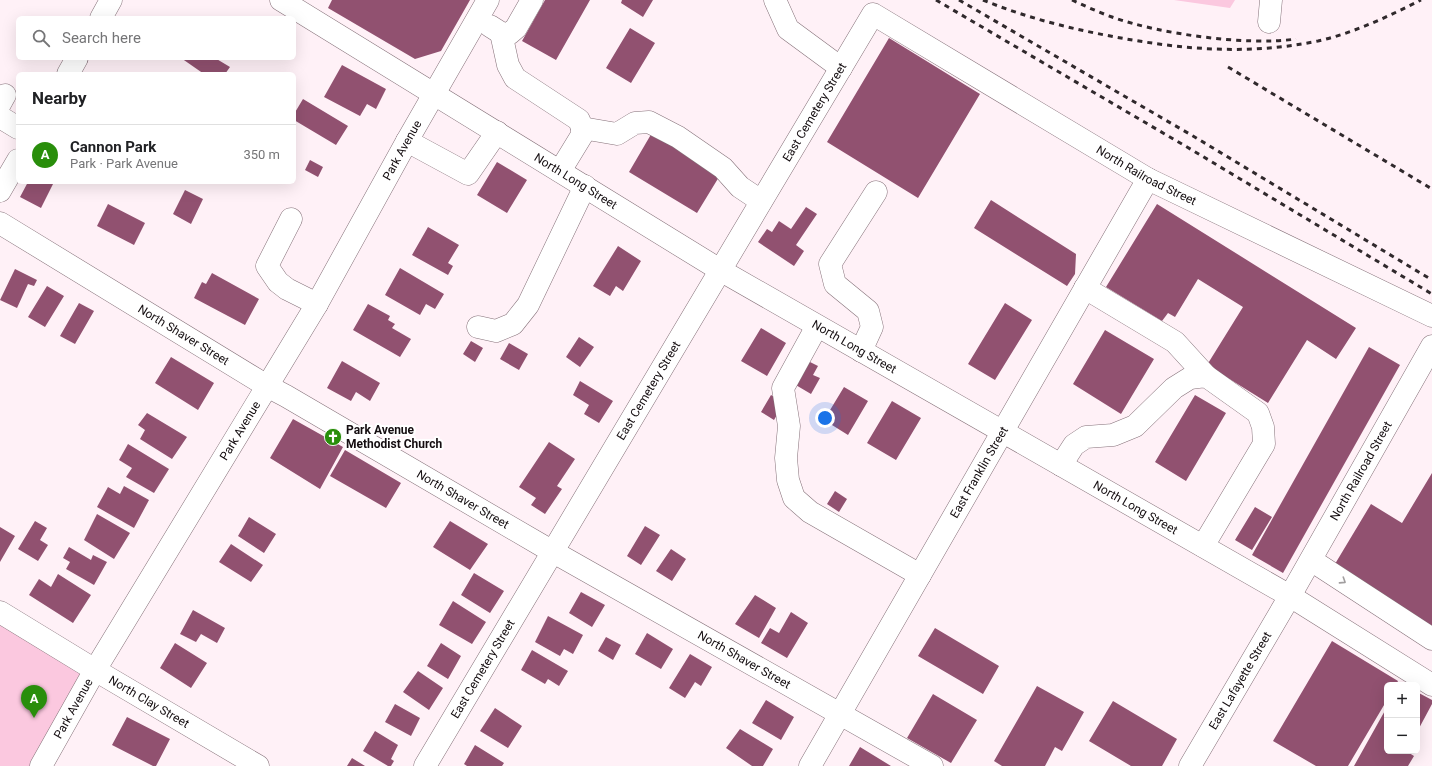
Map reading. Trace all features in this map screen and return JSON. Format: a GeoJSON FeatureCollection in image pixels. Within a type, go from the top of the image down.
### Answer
{"type":"FeatureCollection","features":[{"type":"Feature","properties":{"kind":"street"},"geometry":{"type":"LineString","coordinates":[[102,16],[111,0]]}},
{"type":"Feature","properties":{"kind":"street"},"geometry":{"type":"LineString","coordinates":[[501,33],[509,34],[516,28],[532,0]]}},
{"type":"Feature","properties":{"kind":"street"},"geometry":{"type":"LineString","coordinates":[[775,0],[788,29],[841,68]]}},
{"type":"Feature","properties":{"kind":"street"},"geometry":{"type":"LineString","coordinates":[[1269,22],[1271,0]]}},
{"type":"Feature","properties":{"kind":"street","name":"North Long Street"},"geometry":{"type":"LineString","coordinates":[[288,2],[720,270],[1290,596],[1432,685]]}},
{"type":"Feature","properties":{"kind":"street"},"geometry":{"type":"LineString","coordinates":[[483,9],[501,33],[508,65],[515,78],[579,120],[582,128],[582,135],[560,171]]}},
{"type":"Feature","properties":{"kind":"street","name":"Park Avenue"},"geometry":{"type":"LineString","coordinates":[[41,766],[95,670],[317,304],[434,93],[483,9]]}},
{"type":"Feature","properties":{"kind":"street","name":"East Cemetery Street"},"geometry":{"type":"LineString","coordinates":[[425,766],[873,14]]}},
{"type":"Feature","properties":{"kind":"street","name":"North Railroad Street"},"geometry":{"type":"LineString","coordinates":[[873,14],[1148,179],[1432,316]]}},
{"type":"Feature","properties":{"kind":"street"},"geometry":{"type":"LineString","coordinates":[[69,72],[76,60]]}},
{"type":"Feature","properties":{"kind":"street"},"geometry":{"type":"LineString","coordinates":[[0,117],[16,127]]}},
{"type":"Feature","properties":{"kind":"street"},"geometry":{"type":"LineString","coordinates":[[582,128],[617,134],[635,123],[649,122],[678,137],[723,168],[740,187],[761,201]]}},
{"type":"Feature","properties":{"kind":"street"},"geometry":{"type":"LineString","coordinates":[[407,141],[468,174],[497,132]]}},
{"type":"Feature","properties":{"kind":"street"},"geometry":{"type":"LineString","coordinates":[[0,191],[16,163]]}},
{"type":"Feature","properties":{"kind":"street","name":"East Franklin Street"},"geometry":{"type":"LineString","coordinates":[[810,766],[1148,179]]}},
{"type":"Feature","properties":{"kind":"street"},"geometry":{"type":"LineString","coordinates":[[478,326],[496,331],[513,324],[528,305],[585,186]]}},
{"type":"Feature","properties":{"kind":"street"},"geometry":{"type":"LineString","coordinates":[[861,351],[872,327],[868,311],[835,284],[830,264],[876,192]]}},
{"type":"Feature","properties":{"kind":"street"},"geometry":{"type":"LineString","coordinates":[[291,219],[267,266],[278,282],[287,289],[317,304]]}},
{"type":"Feature","properties":{"kind":"street","name":"North Shaver Street"},"geometry":{"type":"LineString","coordinates":[[0,223],[267,386],[553,552],[932,766]]}},
{"type":"Feature","properties":{"kind":"street"},"geometry":{"type":"LineString","coordinates":[[1085,288],[1175,342],[1206,376],[1258,413],[1263,427],[1264,444],[1203,546]]}},
{"type":"Feature","properties":{"kind":"street"},"geometry":{"type":"LineString","coordinates":[[817,326],[783,388],[789,426],[786,458],[788,480],[794,498],[810,512],[920,575]]}},
{"type":"Feature","properties":{"kind":"street","name":"North Railroad Street"},"geometry":{"type":"LineString","coordinates":[[1290,596],[1432,346]]}},
{"type":"Feature","properties":{"kind":"street"},"geometry":{"type":"LineString","coordinates":[[1061,465],[1074,445],[1086,436],[1113,435],[1135,426],[1174,388],[1190,378],[1206,376]]}},
{"type":"Feature","properties":{"kind":"street"},"geometry":{"type":"LineString","coordinates":[[1310,560],[1432,639]]}},
{"type":"Feature","properties":{"kind":"street","name":"East Lafayette Street"},"geometry":{"type":"LineString","coordinates":[[1190,766],[1290,596]]}},
{"type":"Feature","properties":{"kind":"street","name":"North Clay Street"},"geometry":{"type":"LineString","coordinates":[[0,612],[258,766]]}},
{"type":"Feature","properties":{"kind":"shaded area"},"geometry":{"type":"Polygon","coordinates":[[[1174,0],[1235,0],[1230,8],[1174,0]]]}},
{"type":"Feature","properties":{"kind":"shaded area"},"geometry":{"type":"Polygon","coordinates":[[[0,612],[95,670],[41,766],[0,766],[0,612]]]}},
{"type":"Feature","properties":{"kind":"building"},"geometry":{"type":"Polygon","coordinates":[[[332,0],[470,0],[441,51],[415,59],[328,8],[332,0]]]}},
{"type":"Feature","properties":{"kind":"building"},"geometry":{"type":"Polygon","coordinates":[[[545,0],[590,0],[556,60],[522,41],[545,0]]]}},
{"type":"Feature","properties":{"kind":"building"},"geometry":{"type":"Polygon","coordinates":[[[622,0],[653,0],[643,17],[621,3],[622,0]]]}},
{"type":"Feature","properties":{"kind":"building"},"geometry":{"type":"Polygon","coordinates":[[[630,28],[655,43],[631,83],[606,68],[630,28]]]}},
{"type":"Feature","properties":{"kind":"building"},"geometry":{"type":"Polygon","coordinates":[[[889,38],[980,94],[918,198],[827,142],[889,38]]]}},
{"type":"Feature","properties":{"kind":"building"},"geometry":{"type":"Polygon","coordinates":[[[184,60],[218,60],[230,67],[226,72],[201,72],[184,60]]]}},
{"type":"Feature","properties":{"kind":"building"},"geometry":{"type":"Polygon","coordinates":[[[342,65],[386,89],[376,109],[367,104],[360,116],[324,97],[342,65]]]}},
{"type":"Feature","properties":{"kind":"building"},"geometry":{"type":"Polygon","coordinates":[[[303,99],[348,126],[336,145],[296,121],[296,111],[303,99]]]}},
{"type":"Feature","properties":{"kind":"building"},"geometry":{"type":"Polygon","coordinates":[[[653,131],[722,172],[697,213],[629,172],[653,131]]]}},
{"type":"Feature","properties":{"kind":"building"},"geometry":{"type":"Polygon","coordinates":[[[310,160],[323,167],[318,177],[305,170],[310,160]]]}},
{"type":"Feature","properties":{"kind":"building"},"geometry":{"type":"Polygon","coordinates":[[[497,162],[527,180],[507,213],[477,195],[497,162]]]}},
{"type":"Feature","properties":{"kind":"building"},"geometry":{"type":"Polygon","coordinates":[[[27,184],[53,184],[41,208],[20,197],[27,184]]]}},
{"type":"Feature","properties":{"kind":"building"},"geometry":{"type":"Polygon","coordinates":[[[185,190],[203,199],[191,224],[173,214],[185,190]]]}},
{"type":"Feature","properties":{"kind":"building"},"geometry":{"type":"Polygon","coordinates":[[[991,200],[1076,254],[1075,274],[1067,286],[974,228],[991,200]]]}},
{"type":"Feature","properties":{"kind":"building"},"geometry":{"type":"Polygon","coordinates":[[[108,204],[145,223],[134,245],[97,226],[108,204]]]}},
{"type":"Feature","properties":{"kind":"building"},"geometry":{"type":"Polygon","coordinates":[[[1157,204],[1356,328],[1336,359],[1307,340],[1268,403],[1207,365],[1243,307],[1198,279],[1175,317],[1168,313],[1162,321],[1106,287],[1157,204]]]}},
{"type":"Feature","properties":{"kind":"building"},"geometry":{"type":"Polygon","coordinates":[[[806,207],[817,214],[796,245],[804,251],[794,266],[758,242],[767,229],[772,232],[779,221],[791,229],[806,207]]]}},
{"type":"Feature","properties":{"kind":"building"},"geometry":{"type":"Polygon","coordinates":[[[428,227],[459,245],[448,263],[453,266],[448,275],[412,255],[428,227]]]}},
{"type":"Feature","properties":{"kind":"building"},"geometry":{"type":"Polygon","coordinates":[[[618,246],[641,261],[623,291],[616,286],[610,296],[593,286],[618,246]]]}},
{"type":"Feature","properties":{"kind":"building"},"geometry":{"type":"Polygon","coordinates":[[[400,268],[444,294],[435,309],[426,304],[420,315],[385,295],[400,268]]]}},
{"type":"Feature","properties":{"kind":"building"},"geometry":{"type":"Polygon","coordinates":[[[15,269],[37,280],[34,286],[28,284],[17,308],[0,300],[15,269]]]}},
{"type":"Feature","properties":{"kind":"building"},"geometry":{"type":"Polygon","coordinates":[[[212,273],[259,299],[245,325],[194,298],[202,282],[206,284],[212,273]]]}},
{"type":"Feature","properties":{"kind":"building"},"geometry":{"type":"Polygon","coordinates":[[[47,286],[64,296],[45,327],[28,317],[47,286]]]}},
{"type":"Feature","properties":{"kind":"building"},"geometry":{"type":"Polygon","coordinates":[[[79,303],[94,311],[75,344],[60,336],[79,303]]]}},
{"type":"Feature","properties":{"kind":"building"},"geometry":{"type":"Polygon","coordinates":[[[1005,303],[1032,320],[995,380],[968,364],[1005,303]]]}},
{"type":"Feature","properties":{"kind":"building"},"geometry":{"type":"Polygon","coordinates":[[[368,304],[390,316],[388,320],[395,324],[392,328],[411,339],[400,357],[353,330],[368,304]]]}},
{"type":"Feature","properties":{"kind":"building"},"geometry":{"type":"Polygon","coordinates":[[[761,328],[786,343],[767,376],[741,361],[761,328]]]}},
{"type":"Feature","properties":{"kind":"building"},"geometry":{"type":"Polygon","coordinates":[[[1105,330],[1154,359],[1121,414],[1073,384],[1105,330]]]}},
{"type":"Feature","properties":{"kind":"building"},"geometry":{"type":"Polygon","coordinates":[[[579,337],[594,347],[580,367],[566,357],[579,337]]]}},
{"type":"Feature","properties":{"kind":"building"},"geometry":{"type":"Polygon","coordinates":[[[471,341],[483,348],[475,362],[463,354],[471,341]]]}},
{"type":"Feature","properties":{"kind":"building"},"geometry":{"type":"Polygon","coordinates":[[[509,343],[528,354],[519,370],[500,359],[509,343]]]}},
{"type":"Feature","properties":{"kind":"building"},"geometry":{"type":"Polygon","coordinates":[[[1369,347],[1400,365],[1283,573],[1252,555],[1369,347]]]}},
{"type":"Feature","properties":{"kind":"building"},"geometry":{"type":"Polygon","coordinates":[[[171,357],[214,383],[198,410],[155,383],[171,357]]]}},
{"type":"Feature","properties":{"kind":"building"},"geometry":{"type":"Polygon","coordinates":[[[802,358],[818,366],[813,375],[820,378],[811,394],[789,381],[802,358]]]}},
{"type":"Feature","properties":{"kind":"building"},"geometry":{"type":"Polygon","coordinates":[[[342,361],[380,383],[370,401],[356,392],[351,401],[327,388],[342,361]]]}},
{"type":"Feature","properties":{"kind":"building"},"geometry":{"type":"Polygon","coordinates":[[[580,381],[613,401],[599,423],[584,414],[589,405],[573,395],[580,381]]]}},
{"type":"Feature","properties":{"kind":"building"},"geometry":{"type":"Polygon","coordinates":[[[844,387],[868,401],[848,435],[824,420],[844,387]]]}},
{"type":"Feature","properties":{"kind":"building"},"geometry":{"type":"Polygon","coordinates":[[[771,395],[784,403],[774,420],[761,412],[771,395]]]}},
{"type":"Feature","properties":{"kind":"building"},"geometry":{"type":"Polygon","coordinates":[[[1195,395],[1226,413],[1186,481],[1155,462],[1195,395]]]}},
{"type":"Feature","properties":{"kind":"building"},"geometry":{"type":"Polygon","coordinates":[[[892,401],[921,418],[896,460],[867,443],[892,401]]]}},
{"type":"Feature","properties":{"kind":"building"},"geometry":{"type":"Polygon","coordinates":[[[147,413],[187,437],[172,459],[140,439],[145,430],[138,425],[147,413]]]}},
{"type":"Feature","properties":{"kind":"building"},"geometry":{"type":"Polygon","coordinates":[[[293,419],[343,447],[320,489],[270,458],[293,419]]]}},
{"type":"Feature","properties":{"kind":"building"},"geometry":{"type":"Polygon","coordinates":[[[549,442],[575,459],[557,486],[562,489],[545,514],[531,505],[536,498],[519,487],[549,442]]]}},
{"type":"Feature","properties":{"kind":"building"},"geometry":{"type":"Polygon","coordinates":[[[128,444],[169,469],[154,493],[126,477],[132,468],[119,460],[128,444]]]}},
{"type":"Feature","properties":{"kind":"building"},"geometry":{"type":"Polygon","coordinates":[[[345,450],[401,483],[386,508],[330,476],[345,450]]]}},
{"type":"Feature","properties":{"kind":"building"},"geometry":{"type":"Polygon","coordinates":[[[1432,473],[1432,626],[1332,569],[1371,504],[1402,523],[1432,473]]]}},
{"type":"Feature","properties":{"kind":"building"},"geometry":{"type":"Polygon","coordinates":[[[124,486],[149,500],[134,528],[97,507],[108,487],[120,494],[124,486]]]}},
{"type":"Feature","properties":{"kind":"building"},"geometry":{"type":"Polygon","coordinates":[[[835,491],[847,499],[839,512],[827,504],[835,491]]]}},
{"type":"Feature","properties":{"kind":"building"},"geometry":{"type":"Polygon","coordinates":[[[1255,507],[1272,517],[1252,550],[1235,540],[1255,507]]]}},
{"type":"Feature","properties":{"kind":"building"},"geometry":{"type":"Polygon","coordinates":[[[97,514],[130,533],[114,559],[84,540],[97,514]]]}},
{"type":"Feature","properties":{"kind":"building"},"geometry":{"type":"Polygon","coordinates":[[[249,517],[276,534],[264,553],[238,536],[249,517]]]}},
{"type":"Feature","properties":{"kind":"building"},"geometry":{"type":"Polygon","coordinates":[[[35,521],[47,528],[40,540],[48,545],[38,561],[18,549],[35,521]]]}},
{"type":"Feature","properties":{"kind":"building"},"geometry":{"type":"Polygon","coordinates":[[[450,521],[488,544],[470,570],[433,547],[450,521]]]}},
{"type":"Feature","properties":{"kind":"building"},"geometry":{"type":"Polygon","coordinates":[[[645,526],[660,535],[641,565],[627,556],[645,526]]]}},
{"type":"Feature","properties":{"kind":"building"},"geometry":{"type":"Polygon","coordinates":[[[0,527],[15,536],[0,562],[0,527]]]}},
{"type":"Feature","properties":{"kind":"building"},"geometry":{"type":"Polygon","coordinates":[[[231,544],[263,565],[251,582],[219,562],[231,544]]]}},
{"type":"Feature","properties":{"kind":"building"},"geometry":{"type":"Polygon","coordinates":[[[69,547],[91,560],[93,555],[107,562],[94,585],[66,569],[70,562],[63,558],[69,547]]]}},
{"type":"Feature","properties":{"kind":"building"},"geometry":{"type":"Polygon","coordinates":[[[671,549],[686,559],[672,581],[656,571],[671,549]]]}},
{"type":"Feature","properties":{"kind":"building"},"geometry":{"type":"Polygon","coordinates":[[[474,573],[504,591],[490,613],[461,595],[474,573]]]}},
{"type":"Feature","properties":{"kind":"building"},"geometry":{"type":"Polygon","coordinates":[[[58,574],[91,595],[73,623],[29,595],[39,579],[51,587],[58,574]]]}},
{"type":"Feature","properties":{"kind":"building"},"geometry":{"type":"Polygon","coordinates":[[[581,592],[605,605],[592,627],[569,613],[581,592]]]}},
{"type":"Feature","properties":{"kind":"building"},"geometry":{"type":"Polygon","coordinates":[[[755,595],[776,608],[759,638],[735,624],[755,595]]]}},
{"type":"Feature","properties":{"kind":"building"},"geometry":{"type":"Polygon","coordinates":[[[453,601],[486,622],[472,644],[439,625],[453,601]]]}},
{"type":"Feature","properties":{"kind":"building"},"geometry":{"type":"Polygon","coordinates":[[[193,610],[225,628],[217,643],[201,634],[196,642],[180,634],[193,610]]]}},
{"type":"Feature","properties":{"kind":"building"},"geometry":{"type":"Polygon","coordinates":[[[791,612],[808,623],[787,658],[761,643],[770,628],[779,633],[791,612]]]}},
{"type":"Feature","properties":{"kind":"building"},"geometry":{"type":"Polygon","coordinates":[[[548,616],[583,635],[573,654],[564,649],[560,656],[535,642],[548,616]]]}},
{"type":"Feature","properties":{"kind":"building"},"geometry":{"type":"Polygon","coordinates":[[[935,628],[999,666],[983,694],[918,656],[935,628]]]}},
{"type":"Feature","properties":{"kind":"building"},"geometry":{"type":"Polygon","coordinates":[[[647,633],[673,649],[661,669],[635,654],[647,633]]]}},
{"type":"Feature","properties":{"kind":"building"},"geometry":{"type":"Polygon","coordinates":[[[606,637],[621,645],[613,660],[598,651],[606,637]]]}},
{"type":"Feature","properties":{"kind":"building"},"geometry":{"type":"Polygon","coordinates":[[[1332,641],[1398,681],[1384,682],[1384,705],[1348,766],[1316,766],[1273,741],[1332,641]]]}},
{"type":"Feature","properties":{"kind":"building"},"geometry":{"type":"Polygon","coordinates":[[[175,643],[207,663],[191,688],[160,668],[175,643]]]}},
{"type":"Feature","properties":{"kind":"building"},"geometry":{"type":"Polygon","coordinates":[[[441,643],[461,656],[448,679],[427,666],[441,643]]]}},
{"type":"Feature","properties":{"kind":"building"},"geometry":{"type":"Polygon","coordinates":[[[532,650],[568,671],[559,686],[548,679],[545,684],[521,670],[532,650]]]}},
{"type":"Feature","properties":{"kind":"building"},"geometry":{"type":"Polygon","coordinates":[[[690,654],[712,667],[701,686],[695,682],[685,698],[669,688],[690,654]]]}},
{"type":"Feature","properties":{"kind":"building"},"geometry":{"type":"Polygon","coordinates":[[[418,671],[443,688],[429,710],[403,692],[418,671]]]}},
{"type":"Feature","properties":{"kind":"building"},"geometry":{"type":"Polygon","coordinates":[[[1037,686],[1084,712],[1062,751],[1055,747],[1045,766],[1002,766],[994,761],[1037,686]]]}},
{"type":"Feature","properties":{"kind":"building"},"geometry":{"type":"Polygon","coordinates":[[[933,694],[977,720],[951,763],[907,738],[933,694]]]}},
{"type":"Feature","properties":{"kind":"building"},"geometry":{"type":"Polygon","coordinates":[[[1420,694],[1432,700],[1432,704],[1420,726],[1420,694]]]}},
{"type":"Feature","properties":{"kind":"building"},"geometry":{"type":"Polygon","coordinates":[[[766,700],[794,717],[781,740],[752,723],[766,700]]]}},
{"type":"Feature","properties":{"kind":"building"},"geometry":{"type":"Polygon","coordinates":[[[1113,701],[1177,739],[1162,766],[1131,766],[1089,741],[1113,701]]]}},
{"type":"Feature","properties":{"kind":"building"},"geometry":{"type":"Polygon","coordinates":[[[395,704],[420,718],[411,736],[385,722],[395,704]]]}},
{"type":"Feature","properties":{"kind":"building"},"geometry":{"type":"Polygon","coordinates":[[[495,708],[522,726],[508,748],[480,731],[495,708]]]}},
{"type":"Feature","properties":{"kind":"building"},"geometry":{"type":"Polygon","coordinates":[[[1384,712],[1384,754],[1411,754],[1414,756],[1408,766],[1354,766],[1384,712]]]}},
{"type":"Feature","properties":{"kind":"building"},"geometry":{"type":"Polygon","coordinates":[[[127,717],[170,739],[156,766],[153,766],[112,745],[127,717]]]}},
{"type":"Feature","properties":{"kind":"building"},"geometry":{"type":"Polygon","coordinates":[[[740,729],[773,749],[763,766],[752,766],[726,748],[740,729]]]}},
{"type":"Feature","properties":{"kind":"building"},"geometry":{"type":"Polygon","coordinates":[[[375,731],[398,745],[391,759],[394,761],[391,766],[388,766],[363,751],[375,731]]]}},
{"type":"Feature","properties":{"kind":"building"},"geometry":{"type":"Polygon","coordinates":[[[475,745],[504,763],[502,766],[467,766],[464,764],[475,745]]]}},
{"type":"Feature","properties":{"kind":"building"},"geometry":{"type":"Polygon","coordinates":[[[860,747],[891,766],[849,766],[860,747]]]}},
{"type":"Feature","properties":{"kind":"building"},"geometry":{"type":"Polygon","coordinates":[[[352,758],[365,766],[347,766],[352,758]]]}},
{"type":"Feature","properties":{"kind":"railway"},"geometry":{"type":"LineString","coordinates":[[936,0],[1187,147],[1432,294]]}},
{"type":"Feature","properties":{"kind":"railway"},"geometry":{"type":"LineString","coordinates":[[959,0],[1193,136],[1432,280]]}},
{"type":"Feature","properties":{"kind":"railway"},"geometry":{"type":"LineString","coordinates":[[983,0],[1043,20],[1105,35],[1158,44],[1211,49],[1291,46],[1331,38],[1371,24],[1421,0]]}},
{"type":"Feature","properties":{"kind":"railway"},"geometry":{"type":"LineString","coordinates":[[1072,0],[1107,15],[1154,29],[1229,40],[1276,41],[1296,39]]}},
{"type":"Feature","properties":{"kind":"railway"},"geometry":{"type":"LineString","coordinates":[[1228,67],[1432,189]]}},
{"type":"Feature","properties":{"kind":"place","name":"Park Avenue Methodist Church"},"geometry":{"type":"Point","coordinates":[333,437]}},
{"type":"Feature","properties":{"kind":"place","name":"Cannon Park"},"geometry":{"type":"Point","coordinates":[34,718]}}]}
